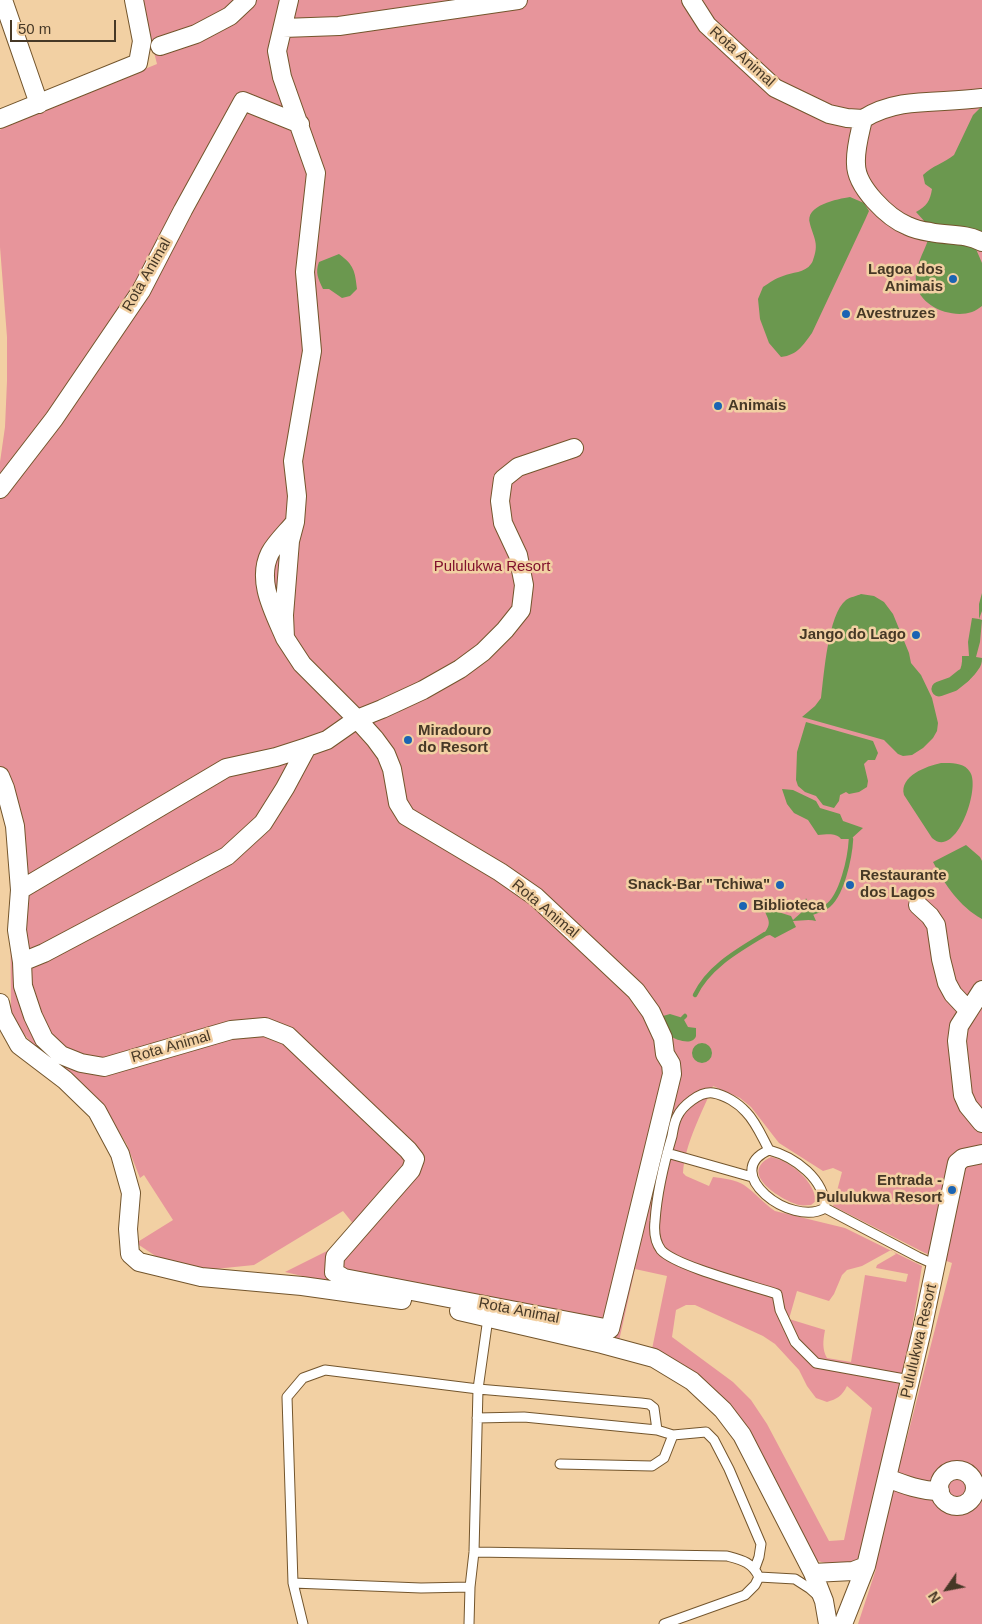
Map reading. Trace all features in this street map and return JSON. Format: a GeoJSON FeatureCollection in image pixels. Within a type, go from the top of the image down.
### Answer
{"type":"FeatureCollection","features":[{"type":"Feature","properties":{"kind":"street"},"geometry":{"type":"LineString","coordinates":[[3,0],[38,104]]}},
{"type":"Feature","properties":{"kind":"street"},"geometry":{"type":"LineString","coordinates":[[0,120],[138,62],[142,41],[134,0]]}},
{"type":"Feature","properties":{"kind":"street"},"geometry":{"type":"LineString","coordinates":[[160,46],[196,34],[222,21],[247,0]]}},
{"type":"Feature","properties":{"kind":"street","name":"Rota Animal"},"geometry":{"type":"LineString","coordinates":[[0,776],[15,826],[20,890],[17,930],[22,962],[23,986],[33,1016],[44,1039],[61,1055],[81,1063],[104,1067],[231,1030],[265,1026],[288,1036],[415,1158],[412,1170],[334,1257],[334,1272],[344,1278],[610,1329],[672,1074],[671,1064],[665,1054],[663,1038],[651,1012],[636,991],[536,898],[500,872],[406,816],[398,803],[392,769],[386,754],[357,719],[302,664],[285,638],[272,608],[265,584],[266,568],[270,553],[295,522],[297,496],[293,461],[312,351],[305,272],[316,173],[282,77],[278,50],[289,0]]}},
{"type":"Feature","properties":{"kind":"street"},"geometry":{"type":"LineString","coordinates":[[283,28],[339,26],[518,0]]}},
{"type":"Feature","properties":{"kind":"street","name":"Rota Animal"},"geometry":{"type":"LineString","coordinates":[[691,0],[707,25],[775,88],[828,114],[863,119]]}},
{"type":"Feature","properties":{"kind":"street"},"geometry":{"type":"LineString","coordinates":[[982,98],[916,102],[891,106],[873,112],[863,119],[856,151],[856,166],[862,185],[892,217],[908,226],[930,232],[966,236],[982,242]]}},
{"type":"Feature","properties":{"kind":"street","name":"Rota Animal"},"geometry":{"type":"LineString","coordinates":[[0,489],[54,419],[141,291],[243,101],[300,124]]}},
{"type":"Feature","properties":{"kind":"street"},"geometry":{"type":"LineString","coordinates":[[20,890],[226,768],[276,757],[327,740],[357,719],[423,690],[460,669],[483,652],[521,610],[524,585],[518,555],[503,523],[500,501],[504,479],[518,467],[574,448]]}},
{"type":"Feature","properties":{"kind":"street"},"geometry":{"type":"LineString","coordinates":[[22,962],[44,953],[227,856],[263,823],[286,788],[307,747]]}},
{"type":"Feature","properties":{"kind":"street"},"geometry":{"type":"LineString","coordinates":[[918,905],[930,916],[936,925],[947,984],[953,994],[968,1010]]}},
{"type":"Feature","properties":{"kind":"street"},"geometry":{"type":"LineString","coordinates":[[982,990],[959,1026],[958,1035],[963,1095],[968,1106],[982,1123]]}},
{"type":"Feature","properties":{"kind":"street"},"geometry":{"type":"LineString","coordinates":[[0,1003],[3,1016],[19,1045],[65,1080],[97,1111],[120,1154],[131,1193],[128,1229],[130,1254],[139,1262],[202,1277],[302,1286],[436,1306],[602,1344],[654,1358],[692,1381],[723,1410],[742,1435],[813,1573],[824,1601],[828,1624]]}},
{"type":"Feature","properties":{"kind":"street","name":"Pululukwa Resort"},"geometry":{"type":"LineString","coordinates":[[843,1624],[866,1566],[936,1265],[957,1162],[963,1158],[982,1154]]}},
{"type":"Feature","properties":{"kind":"street"},"geometry":{"type":"LineString","coordinates":[[961,1470],[978,1480],[972,1499],[962,1506],[945,1502],[940,1491],[941,1480],[950,1472],[961,1470]]}},
{"type":"Feature","properties":{"kind":"street"},"geometry":{"type":"LineString","coordinates":[[887,1478],[910,1487],[927,1491],[940,1491]]}},
{"type":"Feature","properties":{"kind":"street"},"geometry":{"type":"LineString","coordinates":[[813,1573],[853,1571],[866,1566]]}},
{"type":"Feature","properties":{"kind":"lane"},"geometry":{"type":"LineString","coordinates":[[770,1150],[745,1110],[730,1099],[712,1093],[702,1095],[686,1105],[677,1117],[667,1153],[654,1222],[656,1240],[660,1249],[668,1256],[688,1265],[777,1294],[783,1318],[795,1342],[816,1363],[910,1380]]}},
{"type":"Feature","properties":{"kind":"lane"},"geometry":{"type":"LineString","coordinates":[[770,1150],[795,1160],[809,1172],[820,1187],[825,1199],[825,1208],[808,1213],[790,1210],[775,1202],[760,1190],[752,1177],[752,1164],[759,1154],[770,1150]]}},
{"type":"Feature","properties":{"kind":"lane"},"geometry":{"type":"LineString","coordinates":[[667,1153],[752,1177]]}},
{"type":"Feature","properties":{"kind":"lane"},"geometry":{"type":"LineString","coordinates":[[825,1208],[936,1265]]}},
{"type":"Feature","properties":{"kind":"lane"},"geometry":{"type":"LineString","coordinates":[[469,1624],[470,1587],[474,1552],[478,1389],[488,1318]]}},
{"type":"Feature","properties":{"kind":"lane"},"geometry":{"type":"LineString","coordinates":[[303,1624],[293,1583],[287,1397],[303,1378],[325,1370],[478,1389],[649,1404],[654,1408],[657,1430]]}},
{"type":"Feature","properties":{"kind":"lane"},"geometry":{"type":"LineString","coordinates":[[477,1418],[524,1417],[657,1430],[673,1435],[706,1432],[714,1440],[761,1544],[760,1557],[755,1568]]}},
{"type":"Feature","properties":{"kind":"lane"},"geometry":{"type":"LineString","coordinates":[[560,1464],[652,1466],[664,1458],[673,1435]]}},
{"type":"Feature","properties":{"kind":"lane"},"geometry":{"type":"LineString","coordinates":[[474,1552],[727,1556],[742,1559],[755,1568],[759,1577],[755,1586],[746,1595],[664,1624]]}},
{"type":"Feature","properties":{"kind":"lane"},"geometry":{"type":"LineString","coordinates":[[759,1577],[795,1579],[824,1601]]}},
{"type":"Feature","properties":{"kind":"lane"},"geometry":{"type":"LineString","coordinates":[[293,1583],[421,1588],[470,1587]]}},
{"type":"Feature","properties":{"kind":"green space","name":"Pululukwa Resort"},"geometry":{"type":"Polygon","coordinates":[[[142,0],[982,0],[982,1624],[858,1624],[876,1569],[872,1566],[952,1263],[925,1253],[833,1206],[842,1172],[833,1168],[823,1171],[779,1143],[751,1107],[740,1098],[713,1086],[690,1139],[683,1173],[709,1186],[713,1177],[737,1182],[748,1188],[775,1211],[845,1228],[890,1250],[862,1266],[847,1270],[842,1275],[829,1301],[797,1291],[789,1319],[825,1330],[823,1345],[827,1358],[851,1362],[865,1275],[906,1282],[908,1274],[876,1268],[877,1265],[896,1254],[893,1252],[922,1266],[905,1371],[861,1557],[850,1562],[831,1564],[814,1559],[762,1455],[652,1349],[667,1276],[635,1269],[619,1341],[285,1272],[337,1246],[355,1226],[343,1211],[254,1265],[205,1270],[163,1261],[136,1243],[173,1220],[144,1175],[140,1178],[127,1145],[107,1111],[85,1087],[60,1065],[35,1047],[18,1027],[11,1010],[8,820],[0,792],[0,462],[5,427],[7,337],[0,247],[0,130],[3,127],[157,64],[142,0]],[[686,1305],[676,1310],[672,1337],[733,1382],[751,1400],[767,1424],[829,1541],[844,1540],[872,1408],[847,1386],[841,1395],[831,1401],[827,1402],[816,1398],[799,1370],[775,1344],[763,1336],[695,1305],[686,1305]]]}},
{"type":"Feature","properties":{"kind":"green space"},"geometry":{"type":"Polygon","coordinates":[[[771,1157],[794,1167],[811,1186],[816,1201],[811,1205],[799,1205],[773,1192],[760,1178],[758,1171],[762,1163],[771,1157]]]}},
{"type":"Feature","properties":{"kind":"shaded area"},"geometry":{"type":"Polygon","coordinates":[[[982,106],[982,233],[977,230],[926,223],[916,212],[927,203],[932,189],[925,184],[923,175],[954,155],[973,115],[982,106]]]}},
{"type":"Feature","properties":{"kind":"shaded area"},"geometry":{"type":"Polygon","coordinates":[[[850,197],[864,203],[869,211],[812,333],[796,352],[781,357],[769,343],[760,319],[758,299],[763,287],[778,278],[802,271],[808,267],[813,261],[816,248],[810,224],[812,212],[823,204],[850,197]]]}},
{"type":"Feature","properties":{"kind":"shaded area"},"geometry":{"type":"Polygon","coordinates":[[[928,240],[963,242],[976,249],[982,263],[982,306],[972,312],[955,314],[937,309],[923,298],[918,290],[916,277],[928,240]]]}},
{"type":"Feature","properties":{"kind":"shaded area"},"geometry":{"type":"Polygon","coordinates":[[[339,254],[353,269],[357,289],[350,296],[342,298],[329,289],[323,289],[317,272],[319,262],[339,254]]]}},
{"type":"Feature","properties":{"kind":"shaded area"},"geometry":{"type":"Polygon","coordinates":[[[982,593],[982,611],[979,619],[979,604],[982,593]]]}},
{"type":"Feature","properties":{"kind":"shaded area"},"geometry":{"type":"Polygon","coordinates":[[[861,594],[874,596],[884,602],[893,614],[909,653],[911,663],[921,675],[932,698],[938,723],[937,731],[923,748],[912,755],[903,756],[898,754],[884,740],[802,717],[821,698],[825,661],[831,631],[840,607],[846,600],[861,594]]]}},
{"type":"Feature","properties":{"kind":"shaded area"},"geometry":{"type":"Polygon","coordinates":[[[972,618],[982,620],[980,642],[976,657],[982,658],[981,666],[968,681],[946,687],[959,673],[962,656],[969,656],[968,642],[972,618]]]}},
{"type":"Feature","properties":{"kind":"shaded area"},"geometry":{"type":"Polygon","coordinates":[[[806,722],[873,741],[878,753],[875,760],[868,760],[864,764],[868,781],[867,787],[859,792],[849,794],[846,792],[840,795],[839,801],[834,808],[823,805],[816,796],[805,792],[798,786],[796,780],[797,752],[806,722]]]}},
{"type":"Feature","properties":{"kind":"shaded area"},"geometry":{"type":"Polygon","coordinates":[[[941,763],[964,766],[970,772],[973,780],[969,806],[964,819],[950,839],[941,842],[932,838],[904,795],[904,788],[906,782],[915,773],[941,763]]]}},
{"type":"Feature","properties":{"kind":"shaded area"},"geometry":{"type":"Polygon","coordinates":[[[782,789],[793,790],[816,801],[820,808],[840,814],[843,821],[863,828],[851,839],[841,839],[833,835],[818,835],[808,820],[794,813],[787,804],[782,789]]]}},
{"type":"Feature","properties":{"kind":"shaded area"},"geometry":{"type":"Polygon","coordinates":[[[966,845],[982,861],[982,919],[966,908],[953,894],[933,862],[966,845]]]}},
{"type":"Feature","properties":{"kind":"shaded area"},"geometry":{"type":"Polygon","coordinates":[[[806,898],[816,921],[793,921],[796,927],[775,938],[770,935],[761,937],[769,924],[762,903],[775,911],[791,916],[793,920],[803,911],[806,898]]]}},
{"type":"Feature","properties":{"kind":"shaded area"},"geometry":{"type":"Polygon","coordinates":[[[670,1014],[683,1018],[688,1027],[696,1028],[696,1036],[692,1041],[684,1041],[670,1036],[661,1022],[663,1016],[670,1014]]]}},
{"type":"Feature","properties":{"kind":"shaded area"},"geometry":{"type":"Polygon","coordinates":[[[702,1043],[709,1046],[712,1053],[709,1060],[702,1063],[695,1060],[692,1053],[695,1046],[702,1043]]]}},
{"type":"Feature","properties":{"kind":"waterway"},"geometry":{"type":"LineString","coordinates":[[939,689],[953,684],[963,676]]}},
{"type":"Feature","properties":{"kind":"waterway"},"geometry":{"type":"LineString","coordinates":[[808,914],[826,907],[837,895],[847,866],[851,839]]}},
{"type":"Feature","properties":{"kind":"waterway"},"geometry":{"type":"LineString","coordinates":[[695,995],[708,975],[716,967],[765,934]]}},
{"type":"Feature","properties":{"kind":"place","name":"Lagoa dos Animais"},"geometry":{"type":"Point","coordinates":[953,279]}},
{"type":"Feature","properties":{"kind":"place","name":"Avestruzes"},"geometry":{"type":"Point","coordinates":[846,314]}},
{"type":"Feature","properties":{"kind":"place","name":"Animais"},"geometry":{"type":"Point","coordinates":[718,406]}},
{"type":"Feature","properties":{"kind":"place","name":"Jango do Lago"},"geometry":{"type":"Point","coordinates":[916,635]}},
{"type":"Feature","properties":{"kind":"place","name":"Miradouro do Resort"},"geometry":{"type":"Point","coordinates":[408,740]}},
{"type":"Feature","properties":{"kind":"place","name":"Snack-Bar \"Tchiwa\""},"geometry":{"type":"Point","coordinates":[780,885]}},
{"type":"Feature","properties":{"kind":"place","name":"Restaurante dos Lagos"},"geometry":{"type":"Point","coordinates":[850,885]}},
{"type":"Feature","properties":{"kind":"place","name":"Biblioteca"},"geometry":{"type":"Point","coordinates":[743,906]}},
{"type":"Feature","properties":{"kind":"place","name":"Entrada - Pululukwa Resort"},"geometry":{"type":"Point","coordinates":[952,1190]}}]}
